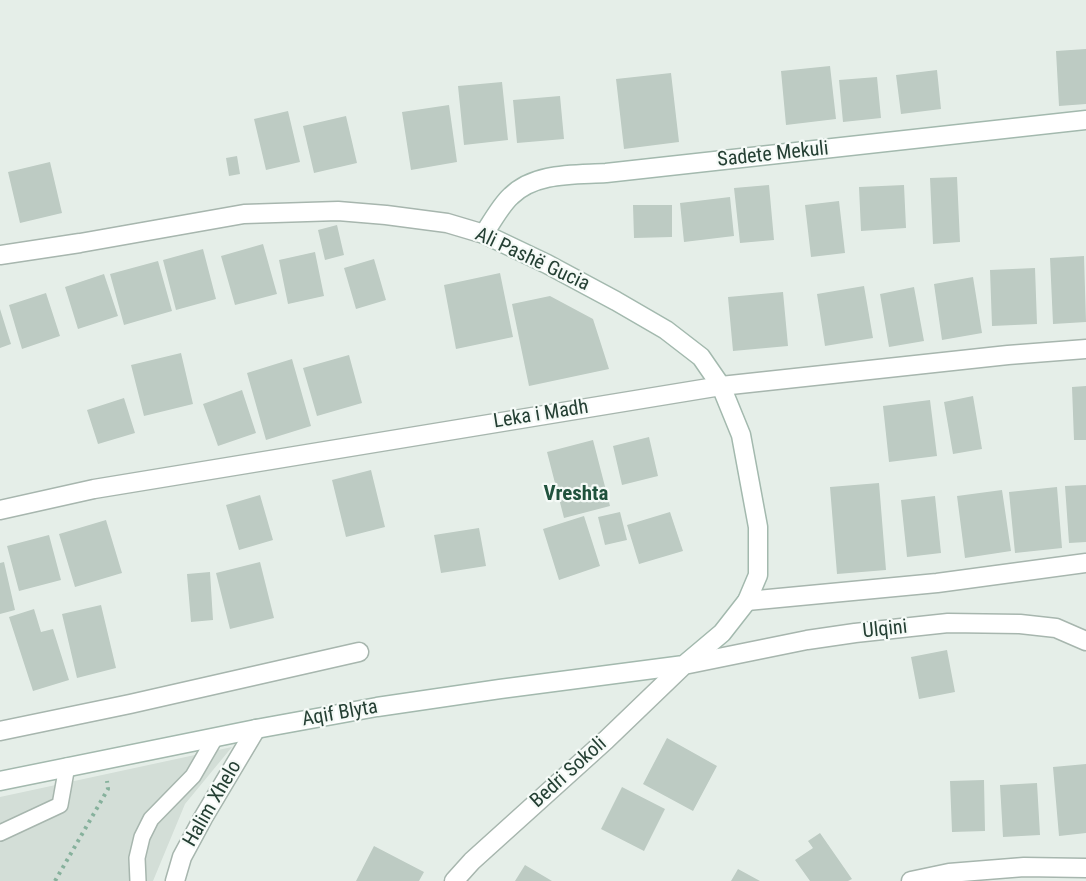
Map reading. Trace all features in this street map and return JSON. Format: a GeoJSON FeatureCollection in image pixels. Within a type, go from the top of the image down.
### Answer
{"type":"FeatureCollection","features":[{"type":"Feature","properties":{"kind":"street","name":"Sadete Mekuli"},"geometry":{"type":"LineString","coordinates":[[484,234],[511,195],[530,183],[550,177],[617,172],[1086,120]]}},
{"type":"Feature","properties":{"kind":"street","name":"Ali Pashë Gucia"},"geometry":{"type":"LineString","coordinates":[[0,255],[244,214],[338,211],[386,215],[447,224],[484,234],[548,264],[666,330],[701,357],[721,386],[741,435],[758,527],[758,575],[747,601],[722,633],[684,666]]}},
{"type":"Feature","properties":{"kind":"street","name":"Leka i Madh"},"geometry":{"type":"LineString","coordinates":[[0,510],[94,489],[721,386],[1008,355],[1086,349]]}},
{"type":"Feature","properties":{"kind":"street","name":"Ulqini"},"geometry":{"type":"LineString","coordinates":[[747,601],[937,583],[1086,563]]}},
{"type":"Feature","properties":{"kind":"street","name":"Ulqini"},"geometry":{"type":"LineString","coordinates":[[684,666],[807,640],[948,623],[1020,624],[1056,628],[1085,639]]}},
{"type":"Feature","properties":{"kind":"street"},"geometry":{"type":"LineString","coordinates":[[0,731],[359,652]]}},
{"type":"Feature","properties":{"kind":"street","name":"Aqif Blyta"},"geometry":{"type":"LineString","coordinates":[[0,781],[377,707],[684,666]]}},
{"type":"Feature","properties":{"kind":"street","name":"Bedri Sokoli"},"geometry":{"type":"LineString","coordinates":[[454,881],[472,861],[684,666]]}},
{"type":"Feature","properties":{"kind":"street","name":"Halim Xhelo"},"geometry":{"type":"LineString","coordinates":[[175,881],[182,857],[256,729]]}},
{"type":"Feature","properties":{"kind":"street"},"geometry":{"type":"LineString","coordinates":[[911,881],[949,873],[1024,867],[1086,868]]}},
{"type":"Feature","properties":{"kind":"lane"},"geometry":{"type":"LineString","coordinates":[[138,881],[137,858],[142,837],[151,819],[193,776],[215,738]]}},
{"type":"Feature","properties":{"kind":"lane"},"geometry":{"type":"LineString","coordinates":[[0,833],[60,805],[68,766]]}},
{"type":"Feature","properties":{"kind":"path"},"geometry":{"type":"LineString","coordinates":[[55,881],[108,789],[104,759]]}},
{"type":"Feature","properties":{"kind":"shaded area"},"geometry":{"type":"Polygon","coordinates":[[[232,747],[185,804],[153,881],[0,881],[0,797],[232,747]]]}},
{"type":"Feature","properties":{"kind":"building"},"geometry":{"type":"Polygon","coordinates":[[[1086,49],[1086,104],[1059,106],[1056,51],[1086,49]]]}},
{"type":"Feature","properties":{"kind":"building"},"geometry":{"type":"Polygon","coordinates":[[[830,66],[836,119],[786,125],[781,71],[830,66]]]}},
{"type":"Feature","properties":{"kind":"building"},"geometry":{"type":"Polygon","coordinates":[[[937,70],[941,109],[901,114],[896,75],[937,70]]]}},
{"type":"Feature","properties":{"kind":"building"},"geometry":{"type":"Polygon","coordinates":[[[671,73],[679,142],[624,149],[616,79],[671,73]]]}},
{"type":"Feature","properties":{"kind":"building"},"geometry":{"type":"Polygon","coordinates":[[[877,77],[881,118],[843,122],[839,80],[877,77]]]}},
{"type":"Feature","properties":{"kind":"building"},"geometry":{"type":"Polygon","coordinates":[[[502,82],[508,140],[464,145],[458,86],[502,82]]]}},
{"type":"Feature","properties":{"kind":"building"},"geometry":{"type":"Polygon","coordinates":[[[560,96],[564,139],[517,143],[513,100],[560,96]]]}},
{"type":"Feature","properties":{"kind":"building"},"geometry":{"type":"Polygon","coordinates":[[[449,105],[457,162],[411,170],[402,112],[449,105]]]}},
{"type":"Feature","properties":{"kind":"building"},"geometry":{"type":"Polygon","coordinates":[[[288,111],[300,162],[266,170],[254,119],[288,111]]]}},
{"type":"Feature","properties":{"kind":"building"},"geometry":{"type":"Polygon","coordinates":[[[346,116],[357,163],[314,173],[303,126],[346,116]]]}},
{"type":"Feature","properties":{"kind":"building"},"geometry":{"type":"Polygon","coordinates":[[[237,156],[240,174],[229,176],[226,158],[237,156]]]}},
{"type":"Feature","properties":{"kind":"building"},"geometry":{"type":"Polygon","coordinates":[[[50,162],[62,213],[20,223],[8,172],[50,162]]]}},
{"type":"Feature","properties":{"kind":"building"},"geometry":{"type":"Polygon","coordinates":[[[957,177],[960,242],[933,244],[930,178],[957,177]]]}},
{"type":"Feature","properties":{"kind":"building"},"geometry":{"type":"Polygon","coordinates":[[[769,185],[774,240],[740,243],[734,188],[769,185]]]}},
{"type":"Feature","properties":{"kind":"building"},"geometry":{"type":"Polygon","coordinates":[[[904,185],[906,228],[861,231],[859,187],[904,185]]]}},
{"type":"Feature","properties":{"kind":"building"},"geometry":{"type":"Polygon","coordinates":[[[730,197],[734,236],[684,242],[680,203],[730,197]]]}},
{"type":"Feature","properties":{"kind":"building"},"geometry":{"type":"Polygon","coordinates":[[[839,201],[845,253],[811,257],[805,205],[839,201]]]}},
{"type":"Feature","properties":{"kind":"building"},"geometry":{"type":"Polygon","coordinates":[[[633,205],[672,205],[672,237],[634,238],[633,205]]]}},
{"type":"Feature","properties":{"kind":"building"},"geometry":{"type":"Polygon","coordinates":[[[337,225],[344,255],[325,260],[318,230],[337,225]]]}},
{"type":"Feature","properties":{"kind":"building"},"geometry":{"type":"Polygon","coordinates":[[[263,244],[277,294],[235,305],[221,256],[263,244]]]}},
{"type":"Feature","properties":{"kind":"building"},"geometry":{"type":"Polygon","coordinates":[[[203,249],[216,299],[176,310],[163,260],[203,249]]]}},
{"type":"Feature","properties":{"kind":"building"},"geometry":{"type":"Polygon","coordinates":[[[315,252],[324,296],[288,304],[279,260],[315,252]]]}},
{"type":"Feature","properties":{"kind":"building"},"geometry":{"type":"Polygon","coordinates":[[[1084,256],[1086,322],[1053,324],[1050,258],[1084,256]]]}},
{"type":"Feature","properties":{"kind":"building"},"geometry":{"type":"Polygon","coordinates":[[[374,259],[386,300],[356,309],[344,268],[374,259]]]}},
{"type":"Feature","properties":{"kind":"building"},"geometry":{"type":"Polygon","coordinates":[[[158,261],[172,311],[124,325],[110,274],[158,261]]]}},
{"type":"Feature","properties":{"kind":"building"},"geometry":{"type":"Polygon","coordinates":[[[1035,268],[1037,324],[992,326],[990,270],[1035,268]]]}},
{"type":"Feature","properties":{"kind":"building"},"geometry":{"type":"Polygon","coordinates":[[[500,273],[513,337],[456,349],[444,285],[500,273]]]}},
{"type":"Feature","properties":{"kind":"building"},"geometry":{"type":"Polygon","coordinates":[[[104,274],[118,316],[78,329],[65,287],[104,274]]]}},
{"type":"Feature","properties":{"kind":"building"},"geometry":{"type":"Polygon","coordinates":[[[973,277],[982,333],[942,340],[934,284],[973,277]]]}},
{"type":"Feature","properties":{"kind":"building"},"geometry":{"type":"Polygon","coordinates":[[[864,286],[873,338],[825,346],[817,294],[864,286]]]}},
{"type":"Feature","properties":{"kind":"building"},"geometry":{"type":"Polygon","coordinates":[[[914,287],[924,341],[889,347],[880,294],[914,287]]]}},
{"type":"Feature","properties":{"kind":"building"},"geometry":{"type":"Polygon","coordinates":[[[783,292],[788,346],[733,351],[728,297],[783,292]]]}},
{"type":"Feature","properties":{"kind":"building"},"geometry":{"type":"Polygon","coordinates":[[[46,293],[60,336],[22,349],[9,305],[46,293]]]}},
{"type":"Feature","properties":{"kind":"building"},"geometry":{"type":"Polygon","coordinates":[[[550,296],[593,319],[609,369],[529,386],[512,304],[550,296]]]}},
{"type":"Feature","properties":{"kind":"building"},"geometry":{"type":"Polygon","coordinates":[[[0,309],[11,344],[0,348],[0,309]]]}},
{"type":"Feature","properties":{"kind":"building"},"geometry":{"type":"Polygon","coordinates":[[[181,353],[193,404],[144,416],[131,365],[181,353]]]}},
{"type":"Feature","properties":{"kind":"building"},"geometry":{"type":"Polygon","coordinates":[[[349,355],[362,403],[317,416],[303,368],[349,355]]]}},
{"type":"Feature","properties":{"kind":"building"},"geometry":{"type":"Polygon","coordinates":[[[292,359],[311,426],[266,440],[247,373],[292,359]]]}},
{"type":"Feature","properties":{"kind":"building"},"geometry":{"type":"Polygon","coordinates":[[[1086,386],[1086,440],[1074,440],[1072,387],[1086,386]]]}},
{"type":"Feature","properties":{"kind":"building"},"geometry":{"type":"Polygon","coordinates":[[[242,390],[256,433],[218,446],[203,404],[242,390]]]}},
{"type":"Feature","properties":{"kind":"building"},"geometry":{"type":"Polygon","coordinates":[[[973,396],[982,449],[953,454],[944,402],[973,396]]]}},
{"type":"Feature","properties":{"kind":"building"},"geometry":{"type":"Polygon","coordinates":[[[124,398],[135,433],[98,444],[87,410],[124,398]]]}},
{"type":"Feature","properties":{"kind":"building"},"geometry":{"type":"Polygon","coordinates":[[[930,400],[937,456],[889,462],[883,406],[930,400]]]}},
{"type":"Feature","properties":{"kind":"building"},"geometry":{"type":"Polygon","coordinates":[[[649,437],[658,476],[622,485],[613,446],[649,437]]]}},
{"type":"Feature","properties":{"kind":"building"},"geometry":{"type":"Polygon","coordinates":[[[593,440],[610,506],[564,518],[547,452],[593,440]]]}},
{"type":"Feature","properties":{"kind":"building"},"geometry":{"type":"Polygon","coordinates":[[[371,470],[385,527],[346,537],[332,480],[371,470]]]}},
{"type":"Feature","properties":{"kind":"building"},"geometry":{"type":"Polygon","coordinates":[[[879,483],[886,570],[837,574],[830,487],[879,483]]]}},
{"type":"Feature","properties":{"kind":"building"},"geometry":{"type":"Polygon","coordinates":[[[1086,485],[1086,542],[1069,543],[1065,486],[1086,485]]]}},
{"type":"Feature","properties":{"kind":"building"},"geometry":{"type":"Polygon","coordinates":[[[1057,487],[1062,548],[1015,553],[1009,492],[1057,487]]]}},
{"type":"Feature","properties":{"kind":"building"},"geometry":{"type":"Polygon","coordinates":[[[1002,490],[1011,551],[965,558],[957,496],[1002,490]]]}},
{"type":"Feature","properties":{"kind":"building"},"geometry":{"type":"Polygon","coordinates":[[[260,495],[273,540],[239,550],[226,505],[260,495]]]}},
{"type":"Feature","properties":{"kind":"building"},"geometry":{"type":"Polygon","coordinates":[[[935,496],[941,553],[907,557],[901,500],[935,496]]]}},
{"type":"Feature","properties":{"kind":"building"},"geometry":{"type":"Polygon","coordinates":[[[620,512],[627,540],[605,545],[598,517],[620,512]]]}},
{"type":"Feature","properties":{"kind":"building"},"geometry":{"type":"Polygon","coordinates":[[[670,512],[683,551],[639,564],[627,525],[670,512]]]}},
{"type":"Feature","properties":{"kind":"building"},"geometry":{"type":"Polygon","coordinates":[[[584,516],[600,566],[559,580],[543,529],[584,516]]]}},
{"type":"Feature","properties":{"kind":"building"},"geometry":{"type":"Polygon","coordinates":[[[106,520],[122,573],[75,587],[59,534],[106,520]]]}},
{"type":"Feature","properties":{"kind":"building"},"geometry":{"type":"Polygon","coordinates":[[[479,528],[486,566],[441,573],[434,535],[479,528]]]}},
{"type":"Feature","properties":{"kind":"building"},"geometry":{"type":"Polygon","coordinates":[[[49,535],[61,580],[19,591],[7,546],[49,535]]]}},
{"type":"Feature","properties":{"kind":"building"},"geometry":{"type":"Polygon","coordinates":[[[4,562],[15,610],[0,614],[0,563],[4,562]]]}},
{"type":"Feature","properties":{"kind":"building"},"geometry":{"type":"Polygon","coordinates":[[[260,562],[274,618],[230,629],[216,573],[260,562]]]}},
{"type":"Feature","properties":{"kind":"building"},"geometry":{"type":"Polygon","coordinates":[[[210,572],[213,620],[191,622],[187,574],[210,572]]]}},
{"type":"Feature","properties":{"kind":"building"},"geometry":{"type":"Polygon","coordinates":[[[101,605],[116,668],[77,678],[62,614],[101,605]]]}},
{"type":"Feature","properties":{"kind":"building"},"geometry":{"type":"Polygon","coordinates":[[[34,609],[41,632],[53,629],[69,680],[33,691],[9,617],[34,609]]]}},
{"type":"Feature","properties":{"kind":"building"},"geometry":{"type":"Polygon","coordinates":[[[947,650],[955,692],[919,699],[911,657],[947,650]]]}},
{"type":"Feature","properties":{"kind":"building"},"geometry":{"type":"Polygon","coordinates":[[[667,738],[717,766],[693,811],[643,784],[667,738]]]}},
{"type":"Feature","properties":{"kind":"building"},"geometry":{"type":"Polygon","coordinates":[[[1086,764],[1086,833],[1059,836],[1053,767],[1086,764]]]}},
{"type":"Feature","properties":{"kind":"building"},"geometry":{"type":"Polygon","coordinates":[[[984,780],[985,831],[952,832],[950,781],[984,780]]]}},
{"type":"Feature","properties":{"kind":"building"},"geometry":{"type":"Polygon","coordinates":[[[1037,783],[1040,835],[1003,837],[1000,785],[1037,783]]]}},
{"type":"Feature","properties":{"kind":"building"},"geometry":{"type":"Polygon","coordinates":[[[622,787],[665,809],[644,851],[601,829],[622,787]]]}},
{"type":"Feature","properties":{"kind":"building"},"geometry":{"type":"Polygon","coordinates":[[[820,833],[852,879],[848,881],[810,881],[795,860],[813,848],[808,841],[820,833]]]}},
{"type":"Feature","properties":{"kind":"building"},"geometry":{"type":"Polygon","coordinates":[[[374,846],[424,872],[419,881],[356,881],[374,846]]]}},
{"type":"Feature","properties":{"kind":"building"},"geometry":{"type":"Polygon","coordinates":[[[525,865],[552,881],[515,881],[525,865]]]}},
{"type":"Feature","properties":{"kind":"building"},"geometry":{"type":"Polygon","coordinates":[[[738,869],[760,881],[731,881],[738,869]]]}},
{"type":"Feature","properties":{"kind":"district","name":"Vreshta"},"geometry":{"type":"Point","coordinates":[576,495]}}]}
